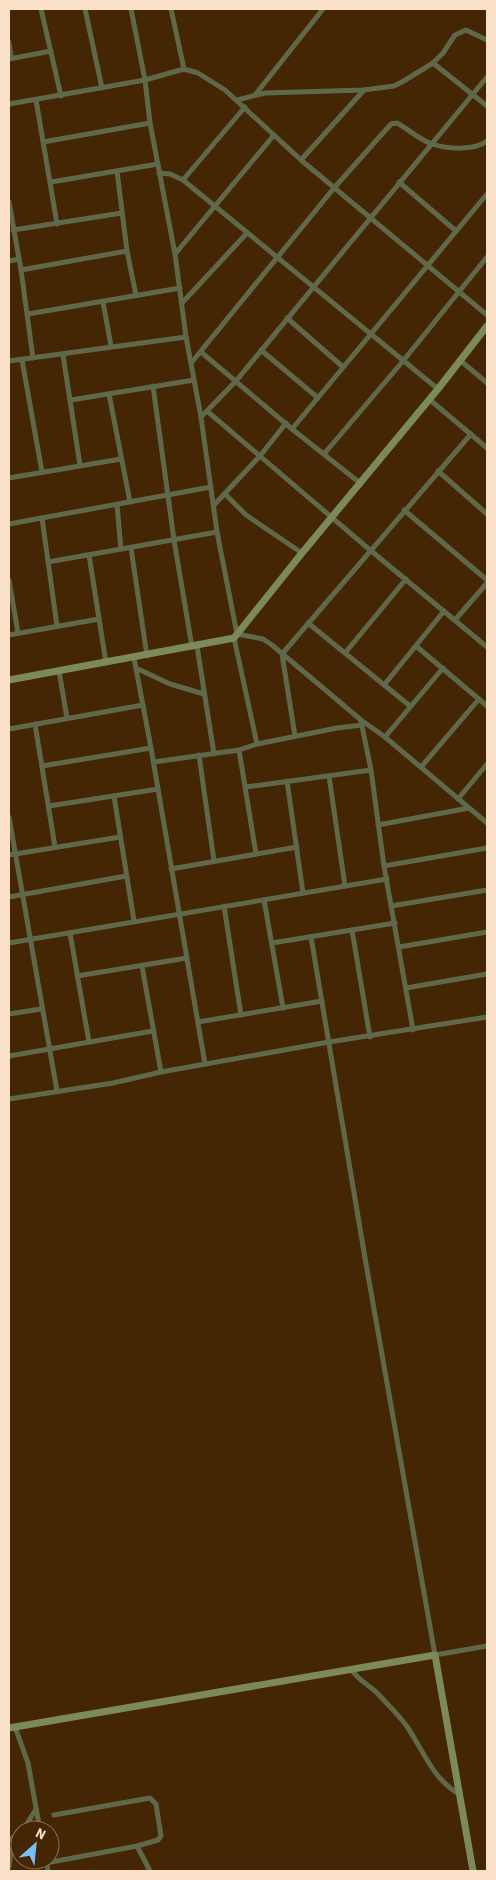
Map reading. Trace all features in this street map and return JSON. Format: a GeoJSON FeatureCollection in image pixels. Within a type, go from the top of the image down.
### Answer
{"type":"FeatureCollection","features":[{"type":"Feature","properties":{"kind":"main road"},"geometry":{"type":"LineString","coordinates":[[9,680],[194,647],[236,636],[461,361],[487,326]]}},
{"type":"Feature","properties":{"kind":"main road"},"geometry":{"type":"LineString","coordinates":[[12,1728],[435,1655],[473,1871]]}},
{"type":"Feature","properties":{"kind":"street"},"geometry":{"type":"LineString","coordinates":[[41,9],[61,96]]}},
{"type":"Feature","properties":{"kind":"street"},"geometry":{"type":"LineString","coordinates":[[85,9],[102,88]]}},
{"type":"Feature","properties":{"kind":"street"},"geometry":{"type":"LineString","coordinates":[[131,9],[175,254],[186,337],[201,418],[217,532],[256,744]]}},
{"type":"Feature","properties":{"kind":"street"},"geometry":{"type":"LineString","coordinates":[[171,9],[184,69]]}},
{"type":"Feature","properties":{"kind":"street"},"geometry":{"type":"LineString","coordinates":[[254,95],[323,9]]}},
{"type":"Feature","properties":{"kind":"street"},"geometry":{"type":"LineString","coordinates":[[237,100],[276,92],[364,90],[394,86],[433,62],[458,32],[466,30],[487,40]]}},
{"type":"Feature","properties":{"kind":"street"},"geometry":{"type":"LineString","coordinates":[[9,42],[10,58],[51,51]]}},
{"type":"Feature","properties":{"kind":"street"},"geometry":{"type":"LineString","coordinates":[[433,62],[487,106]]}},
{"type":"Feature","properties":{"kind":"street"},"geometry":{"type":"LineString","coordinates":[[9,104],[145,80],[184,69],[191,70],[211,80],[237,100],[334,188],[487,314]]}},
{"type":"Feature","properties":{"kind":"street"},"geometry":{"type":"LineString","coordinates":[[201,418],[236,382],[487,77]]}},
{"type":"Feature","properties":{"kind":"street"},"geometry":{"type":"LineString","coordinates":[[302,160],[364,90]]}},
{"type":"Feature","properties":{"kind":"street"},"geometry":{"type":"LineString","coordinates":[[36,100],[57,224]]}},
{"type":"Feature","properties":{"kind":"street"},"geometry":{"type":"LineString","coordinates":[[183,180],[245,107]]}},
{"type":"Feature","properties":{"kind":"street"},"geometry":{"type":"LineString","coordinates":[[43,142],[150,123]]}},
{"type":"Feature","properties":{"kind":"street"},"geometry":{"type":"LineString","coordinates":[[192,362],[334,188],[394,123],[398,123],[432,144],[470,148],[481,146],[487,141]]}},
{"type":"Feature","properties":{"kind":"street"},"geometry":{"type":"LineString","coordinates":[[175,254],[274,135]]}},
{"type":"Feature","properties":{"kind":"street"},"geometry":{"type":"LineString","coordinates":[[51,182],[158,164]]}},
{"type":"Feature","properties":{"kind":"street"},"geometry":{"type":"LineString","coordinates":[[117,171],[127,251],[136,295]]}},
{"type":"Feature","properties":{"kind":"street"},"geometry":{"type":"LineString","coordinates":[[159,173],[170,174],[183,180],[438,389]]}},
{"type":"Feature","properties":{"kind":"street"},"geometry":{"type":"LineString","coordinates":[[399,182],[456,231]]}},
{"type":"Feature","properties":{"kind":"street"},"geometry":{"type":"LineString","coordinates":[[292,429],[487,194]]}},
{"type":"Feature","properties":{"kind":"street"},"geometry":{"type":"LineString","coordinates":[[9,202],[34,358]]}},
{"type":"Feature","properties":{"kind":"street"},"geometry":{"type":"LineString","coordinates":[[13,230],[122,213]]}},
{"type":"Feature","properties":{"kind":"street"},"geometry":{"type":"LineString","coordinates":[[182,302],[247,233]]}},
{"type":"Feature","properties":{"kind":"street"},"geometry":{"type":"LineString","coordinates":[[21,270],[127,251]]}},
{"type":"Feature","properties":{"kind":"street"},"geometry":{"type":"LineString","coordinates":[[324,454],[403,361],[487,257]]}},
{"type":"Feature","properties":{"kind":"street"},"geometry":{"type":"LineString","coordinates":[[9,261],[19,259]]}},
{"type":"Feature","properties":{"kind":"street"},"geometry":{"type":"LineString","coordinates":[[28,314],[180,288]]}},
{"type":"Feature","properties":{"kind":"street"},"geometry":{"type":"LineString","coordinates":[[103,302],[111,346]]}},
{"type":"Feature","properties":{"kind":"street"},"geometry":{"type":"LineString","coordinates":[[287,318],[343,367]]}},
{"type":"Feature","properties":{"kind":"street"},"geometry":{"type":"LineString","coordinates":[[9,361],[186,337]]}},
{"type":"Feature","properties":{"kind":"street"},"geometry":{"type":"LineString","coordinates":[[261,350],[318,398]]}},
{"type":"Feature","properties":{"kind":"street"},"geometry":{"type":"LineString","coordinates":[[201,352],[292,429],[360,483]]}},
{"type":"Feature","properties":{"kind":"street"},"geometry":{"type":"LineString","coordinates":[[63,355],[80,466]]}},
{"type":"Feature","properties":{"kind":"street"},"geometry":{"type":"LineString","coordinates":[[22,360],[42,472]]}},
{"type":"Feature","properties":{"kind":"street"},"geometry":{"type":"LineString","coordinates":[[461,361],[487,383]]}},
{"type":"Feature","properties":{"kind":"street"},"geometry":{"type":"LineString","coordinates":[[71,400],[194,380]]}},
{"type":"Feature","properties":{"kind":"street"},"geometry":{"type":"LineString","coordinates":[[153,386],[174,540],[214,754]]}},
{"type":"Feature","properties":{"kind":"street"},"geometry":{"type":"LineString","coordinates":[[109,394],[130,502]]}},
{"type":"Feature","properties":{"kind":"street"},"geometry":{"type":"LineString","coordinates":[[429,399],[487,448]]}},
{"type":"Feature","properties":{"kind":"street"},"geometry":{"type":"LineString","coordinates":[[207,411],[487,647]]}},
{"type":"Feature","properties":{"kind":"street"},"geometry":{"type":"LineString","coordinates":[[214,505],[260,456],[286,424]]}},
{"type":"Feature","properties":{"kind":"street"},"geometry":{"type":"LineString","coordinates":[[295,736],[282,654],[471,434]]}},
{"type":"Feature","properties":{"kind":"street"},"geometry":{"type":"LineString","coordinates":[[9,478],[121,459]]}},
{"type":"Feature","properties":{"kind":"street"},"geometry":{"type":"LineString","coordinates":[[438,471],[486,510]]}},
{"type":"Feature","properties":{"kind":"street"},"geometry":{"type":"LineString","coordinates":[[9,524],[211,488]]}},
{"type":"Feature","properties":{"kind":"street"},"geometry":{"type":"LineString","coordinates":[[225,494],[246,514],[302,553]]}},
{"type":"Feature","properties":{"kind":"street"},"geometry":{"type":"LineString","coordinates":[[117,505],[121,550]]}},
{"type":"Feature","properties":{"kind":"street"},"geometry":{"type":"LineString","coordinates":[[404,510],[487,581],[455,620]]}},
{"type":"Feature","properties":{"kind":"street"},"geometry":{"type":"LineString","coordinates":[[42,518],[57,626]]}},
{"type":"Feature","properties":{"kind":"street"},"geometry":{"type":"LineString","coordinates":[[48,562],[217,532]]}},
{"type":"Feature","properties":{"kind":"street"},"geometry":{"type":"LineString","coordinates":[[131,548],[147,656]]}},
{"type":"Feature","properties":{"kind":"street"},"geometry":{"type":"LineString","coordinates":[[89,555],[106,663]]}},
{"type":"Feature","properties":{"kind":"street"},"geometry":{"type":"LineString","coordinates":[[345,653],[406,579]]}},
{"type":"Feature","properties":{"kind":"street"},"geometry":{"type":"LineString","coordinates":[[9,580],[18,633]]}},
{"type":"Feature","properties":{"kind":"street"},"geometry":{"type":"LineString","coordinates":[[384,685],[444,610]]}},
{"type":"Feature","properties":{"kind":"street"},"geometry":{"type":"LineString","coordinates":[[9,635],[99,619]]}},
{"type":"Feature","properties":{"kind":"street"},"geometry":{"type":"LineString","coordinates":[[308,623],[410,706]]}},
{"type":"Feature","properties":{"kind":"street"},"geometry":{"type":"LineString","coordinates":[[236,636],[268,641],[361,722],[385,737],[485,821],[487,814]]}},
{"type":"Feature","properties":{"kind":"street"},"geometry":{"type":"LineString","coordinates":[[416,646],[487,706]]}},
{"type":"Feature","properties":{"kind":"street"},"geometry":{"type":"LineString","coordinates":[[134,658],[154,762],[205,1064]]}},
{"type":"Feature","properties":{"kind":"street"},"geometry":{"type":"LineString","coordinates":[[136,668],[170,684],[204,694]]}},
{"type":"Feature","properties":{"kind":"street"},"geometry":{"type":"LineString","coordinates":[[385,737],[443,668]]}},
{"type":"Feature","properties":{"kind":"street"},"geometry":{"type":"LineString","coordinates":[[59,671],[67,718]]}},
{"type":"Feature","properties":{"kind":"street"},"geometry":{"type":"LineString","coordinates":[[421,767],[479,699]]}},
{"type":"Feature","properties":{"kind":"street"},"geometry":{"type":"LineString","coordinates":[[9,729],[143,705]]}},
{"type":"Feature","properties":{"kind":"street"},"geometry":{"type":"LineString","coordinates":[[154,762],[240,750],[256,744],[361,722]]}},
{"type":"Feature","properties":{"kind":"street"},"geometry":{"type":"LineString","coordinates":[[361,722],[371,770],[384,866],[413,1030]]}},
{"type":"Feature","properties":{"kind":"street"},"geometry":{"type":"LineString","coordinates":[[35,724],[55,847]]}},
{"type":"Feature","properties":{"kind":"street"},"geometry":{"type":"LineString","coordinates":[[42,766],[151,748]]}},
{"type":"Feature","properties":{"kind":"street"},"geometry":{"type":"LineString","coordinates":[[240,750],[256,854]]}},
{"type":"Feature","properties":{"kind":"street"},"geometry":{"type":"LineString","coordinates":[[200,756],[214,861]]}},
{"type":"Feature","properties":{"kind":"street"},"geometry":{"type":"LineString","coordinates":[[458,799],[487,764]]}},
{"type":"Feature","properties":{"kind":"street"},"geometry":{"type":"LineString","coordinates":[[246,787],[371,770]]}},
{"type":"Feature","properties":{"kind":"street"},"geometry":{"type":"LineString","coordinates":[[329,776],[345,886]]}},
{"type":"Feature","properties":{"kind":"street"},"geometry":{"type":"LineString","coordinates":[[286,781],[303,892]]}},
{"type":"Feature","properties":{"kind":"street"},"geometry":{"type":"LineString","coordinates":[[49,806],[158,789]]}},
{"type":"Feature","properties":{"kind":"street"},"geometry":{"type":"LineString","coordinates":[[114,796],[134,922]]}},
{"type":"Feature","properties":{"kind":"street"},"geometry":{"type":"LineString","coordinates":[[378,825],[469,808]]}},
{"type":"Feature","properties":{"kind":"street"},"geometry":{"type":"LineString","coordinates":[[9,817],[12,855],[22,894],[57,1091]]}},
{"type":"Feature","properties":{"kind":"street"},"geometry":{"type":"LineString","coordinates":[[12,855],[120,836]]}},
{"type":"Feature","properties":{"kind":"street"},"geometry":{"type":"LineString","coordinates":[[171,869],[296,847]]}},
{"type":"Feature","properties":{"kind":"street"},"geometry":{"type":"LineString","coordinates":[[384,866],[487,848]]}},
{"type":"Feature","properties":{"kind":"street"},"geometry":{"type":"LineString","coordinates":[[9,897],[126,876]]}},
{"type":"Feature","properties":{"kind":"street"},"geometry":{"type":"LineString","coordinates":[[9,943],[387,879]]}},
{"type":"Feature","properties":{"kind":"street"},"geometry":{"type":"LineString","coordinates":[[391,906],[487,890]]}},
{"type":"Feature","properties":{"kind":"street"},"geometry":{"type":"LineString","coordinates":[[264,900],[283,1008]]}},
{"type":"Feature","properties":{"kind":"street"},"geometry":{"type":"LineString","coordinates":[[224,906],[240,1015]]}},
{"type":"Feature","properties":{"kind":"street"},"geometry":{"type":"LineString","coordinates":[[272,943],[395,923]]}},
{"type":"Feature","properties":{"kind":"street"},"geometry":{"type":"LineString","coordinates":[[352,930],[370,1037]]}},
{"type":"Feature","properties":{"kind":"street"},"geometry":{"type":"LineString","coordinates":[[399,947],[487,932]]}},
{"type":"Feature","properties":{"kind":"street"},"geometry":{"type":"LineString","coordinates":[[70,933],[89,1042]]}},
{"type":"Feature","properties":{"kind":"street"},"geometry":{"type":"LineString","coordinates":[[311,937],[435,1655],[487,1646]]}},
{"type":"Feature","properties":{"kind":"street"},"geometry":{"type":"LineString","coordinates":[[78,976],[187,958]]}},
{"type":"Feature","properties":{"kind":"street"},"geometry":{"type":"LineString","coordinates":[[142,966],[161,1072]]}},
{"type":"Feature","properties":{"kind":"street"},"geometry":{"type":"LineString","coordinates":[[406,988],[487,974]]}},
{"type":"Feature","properties":{"kind":"street"},"geometry":{"type":"LineString","coordinates":[[198,1022],[322,1001]]}},
{"type":"Feature","properties":{"kind":"street"},"geometry":{"type":"LineString","coordinates":[[9,1014],[41,1009]]}},
{"type":"Feature","properties":{"kind":"street"},"geometry":{"type":"LineString","coordinates":[[9,1099],[113,1083],[161,1072],[330,1042],[487,1017]]}},
{"type":"Feature","properties":{"kind":"street"},"geometry":{"type":"LineString","coordinates":[[9,1056],[153,1031]]}},
{"type":"Feature","properties":{"kind":"street"},"geometry":{"type":"LineString","coordinates":[[352,1670],[375,1690],[402,1720],[436,1775],[448,1787],[459,1794]]}},
{"type":"Feature","properties":{"kind":"street"},"geometry":{"type":"LineString","coordinates":[[12,1728],[28,1763],[38,1820]]}},
{"type":"Feature","properties":{"kind":"street"},"geometry":{"type":"LineString","coordinates":[[54,1815],[150,1798],[156,1804],[161,1836],[158,1840],[137,1846],[60,1860]]}},
{"type":"Feature","properties":{"kind":"street"},"geometry":{"type":"LineString","coordinates":[[29,1820],[36,1809]]}},
{"type":"Feature","properties":{"kind":"street"},"geometry":{"type":"LineString","coordinates":[[137,1846],[150,1871]]}}]}
